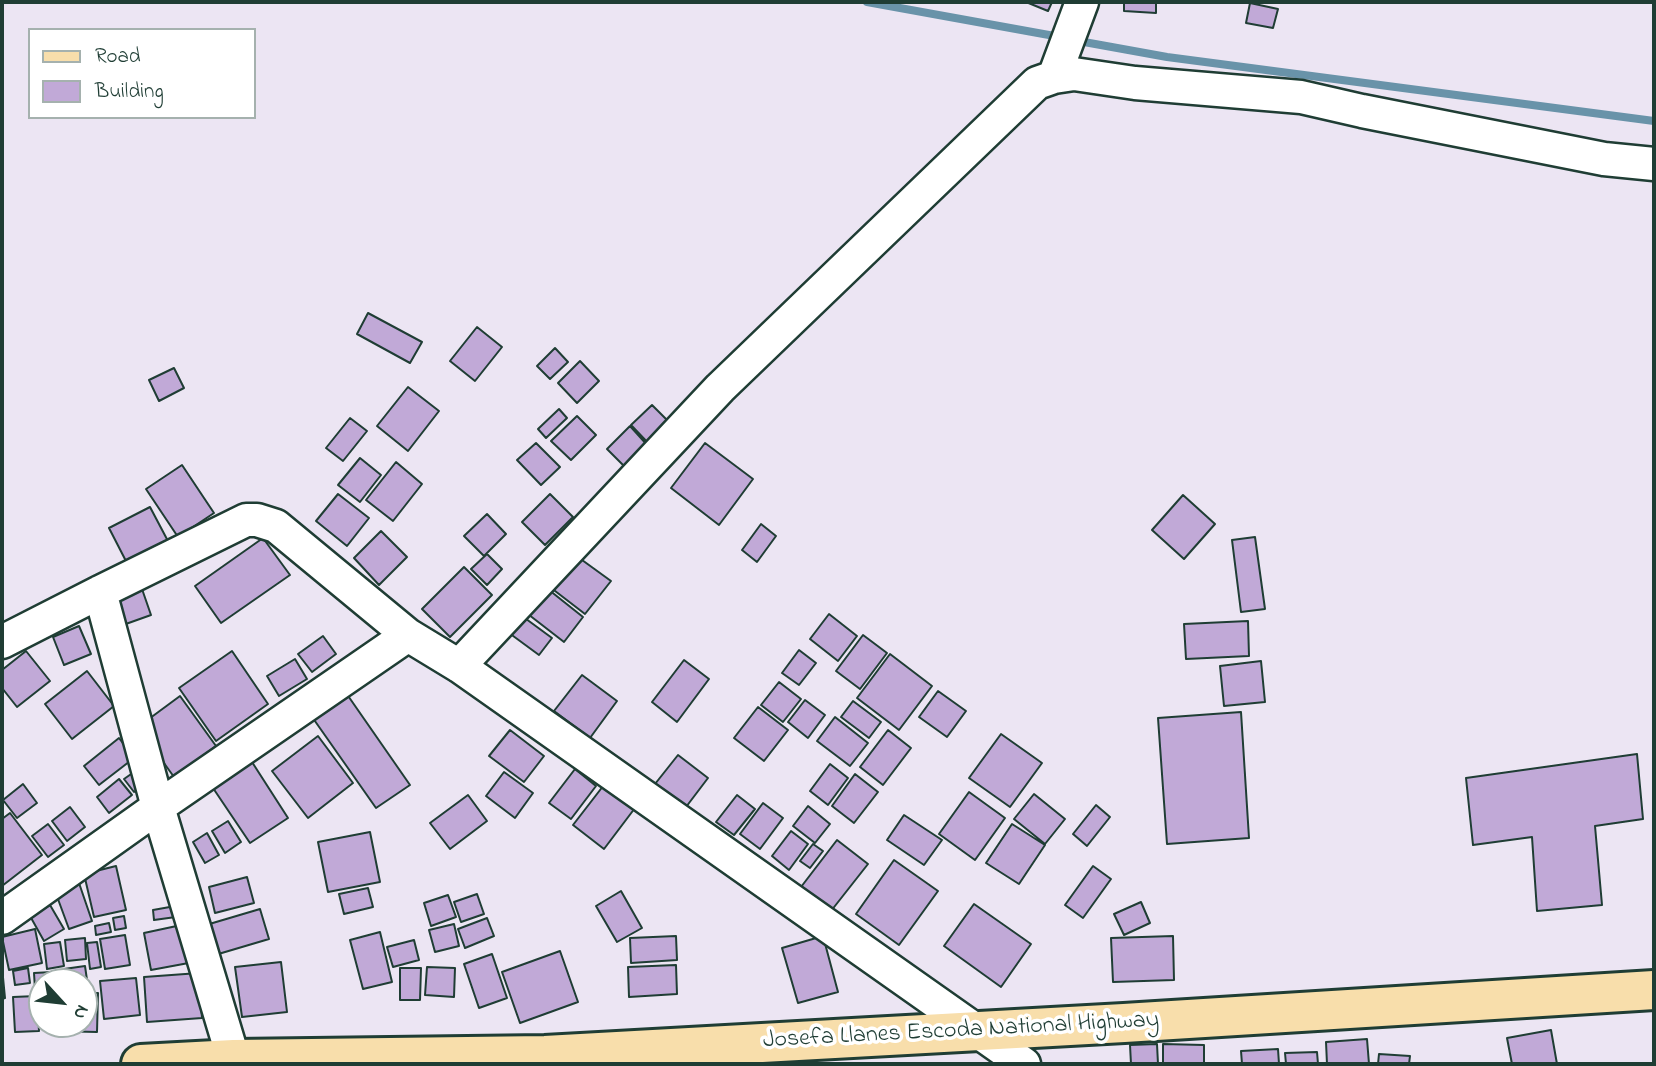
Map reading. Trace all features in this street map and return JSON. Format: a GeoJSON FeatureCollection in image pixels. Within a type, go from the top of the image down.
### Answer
{"type":"FeatureCollection","features":[{"type":"Feature","properties":{"kind":"main road","name":"Josefa Llanes Escoda National Highway"},"geometry":{"type":"LineString","coordinates":[[141,1064],[545,1055],[1654,990]]}},
{"type":"Feature","properties":{"kind":"street"},"geometry":{"type":"LineString","coordinates":[[460,666],[720,388],[1028,91],[1057,69],[1078,13]]}},
{"type":"Feature","properties":{"kind":"street"},"geometry":{"type":"LineString","coordinates":[[1057,69],[1074,75],[1135,83],[1301,97],[1604,159],[1654,164]]}},
{"type":"Feature","properties":{"kind":"street"},"geometry":{"type":"LineString","coordinates":[[2,642],[246,520],[257,520],[276,526],[408,635],[460,666],[1024,1064]]}},
{"type":"Feature","properties":{"kind":"street"},"geometry":{"type":"LineString","coordinates":[[100,592],[158,807],[234,1061]]}},
{"type":"Feature","properties":{"kind":"street"},"geometry":{"type":"LineString","coordinates":[[2,918],[408,635]]}},
{"type":"Feature","properties":{"kind":"building"},"geometry":{"type":"Polygon","coordinates":[[[1026,2],[1052,2],[1048,11],[1026,2]]]}},
{"type":"Feature","properties":{"kind":"building"},"geometry":{"type":"Polygon","coordinates":[[[1124,2],[1156,2],[1156,13],[1124,11],[1124,2]]]}},
{"type":"Feature","properties":{"kind":"building"},"geometry":{"type":"Polygon","coordinates":[[[1250,3],[1278,9],[1273,28],[1246,23],[1250,3]]]}},
{"type":"Feature","properties":{"kind":"building"},"geometry":{"type":"Polygon","coordinates":[[[368,313],[422,342],[410,363],[357,334],[368,313]]]}},
{"type":"Feature","properties":{"kind":"building"},"geometry":{"type":"Polygon","coordinates":[[[477,327],[502,347],[475,381],[450,361],[477,327]]]}},
{"type":"Feature","properties":{"kind":"building"},"geometry":{"type":"Polygon","coordinates":[[[555,348],[568,362],[550,379],[537,366],[555,348]]]}},
{"type":"Feature","properties":{"kind":"building"},"geometry":{"type":"Polygon","coordinates":[[[580,361],[599,381],[577,403],[558,383],[580,361]]]}},
{"type":"Feature","properties":{"kind":"building"},"geometry":{"type":"Polygon","coordinates":[[[174,368],[184,388],[159,401],[149,380],[174,368]]]}},
{"type":"Feature","properties":{"kind":"building"},"geometry":{"type":"Polygon","coordinates":[[[408,387],[439,411],[408,451],[377,426],[408,387]]]}},
{"type":"Feature","properties":{"kind":"building"},"geometry":{"type":"Polygon","coordinates":[[[652,405],[672,425],[651,446],[631,425],[652,405]]]}},
{"type":"Feature","properties":{"kind":"building"},"geometry":{"type":"Polygon","coordinates":[[[559,409],[567,418],[546,438],[538,429],[559,409]]]}},
{"type":"Feature","properties":{"kind":"building"},"geometry":{"type":"Polygon","coordinates":[[[577,416],[596,435],[571,460],[551,441],[577,416]]]}},
{"type":"Feature","properties":{"kind":"building"},"geometry":{"type":"Polygon","coordinates":[[[350,418],[367,431],[343,461],[326,448],[350,418]]]}},
{"type":"Feature","properties":{"kind":"building"},"geometry":{"type":"Polygon","coordinates":[[[630,426],[649,447],[627,469],[607,449],[630,426]]]}},
{"type":"Feature","properties":{"kind":"building"},"geometry":{"type":"Polygon","coordinates":[[[536,443],[560,467],[541,485],[517,460],[536,443]]]}},
{"type":"Feature","properties":{"kind":"building"},"geometry":{"type":"Polygon","coordinates":[[[705,443],[753,479],[719,525],[671,488],[705,443]]]}},
{"type":"Feature","properties":{"kind":"building"},"geometry":{"type":"Polygon","coordinates":[[[360,458],[381,475],[360,502],[338,485],[360,458]]]}},
{"type":"Feature","properties":{"kind":"building"},"geometry":{"type":"Polygon","coordinates":[[[396,462],[422,484],[393,521],[366,500],[396,462]]]}},
{"type":"Feature","properties":{"kind":"building"},"geometry":{"type":"Polygon","coordinates":[[[182,465],[214,513],[178,537],[146,489],[182,465]]]}},
{"type":"Feature","properties":{"kind":"building"},"geometry":{"type":"Polygon","coordinates":[[[338,494],[369,518],[347,546],[316,521],[338,494]]]}},
{"type":"Feature","properties":{"kind":"building"},"geometry":{"type":"Polygon","coordinates":[[[550,494],[573,517],[545,545],[522,522],[550,494]]]}},
{"type":"Feature","properties":{"kind":"building"},"geometry":{"type":"Polygon","coordinates":[[[1183,495],[1215,524],[1184,559],[1152,530],[1183,495]]]}},
{"type":"Feature","properties":{"kind":"building"},"geometry":{"type":"Polygon","coordinates":[[[150,507],[169,543],[128,565],[109,528],[150,507]]]}},
{"type":"Feature","properties":{"kind":"building"},"geometry":{"type":"Polygon","coordinates":[[[487,514],[506,534],[484,556],[464,536],[487,514]]]}},
{"type":"Feature","properties":{"kind":"building"},"geometry":{"type":"Polygon","coordinates":[[[761,524],[776,536],[757,562],[742,550],[761,524]]]}},
{"type":"Feature","properties":{"kind":"building"},"geometry":{"type":"Polygon","coordinates":[[[381,531],[407,557],[379,585],[354,558],[381,531]]]}},
{"type":"Feature","properties":{"kind":"building"},"geometry":{"type":"Polygon","coordinates":[[[1255,537],[1265,609],[1241,612],[1232,540],[1255,537]]]}},
{"type":"Feature","properties":{"kind":"building"},"geometry":{"type":"Polygon","coordinates":[[[263,538],[290,575],[221,623],[195,586],[263,538]]]}},
{"type":"Feature","properties":{"kind":"building"},"geometry":{"type":"Polygon","coordinates":[[[571,552],[611,581],[585,614],[546,584],[571,552]]]}},
{"type":"Feature","properties":{"kind":"building"},"geometry":{"type":"Polygon","coordinates":[[[487,554],[502,569],[487,585],[471,569],[487,554]]]}},
{"type":"Feature","properties":{"kind":"building"},"geometry":{"type":"Polygon","coordinates":[[[464,567],[492,595],[450,637],[422,609],[464,567]]]}},
{"type":"Feature","properties":{"kind":"building"},"geometry":{"type":"Polygon","coordinates":[[[544,586],[583,617],[564,642],[524,611],[544,586]]]}},
{"type":"Feature","properties":{"kind":"building"},"geometry":{"type":"Polygon","coordinates":[[[142,589],[151,615],[123,625],[114,598],[142,589]]]}},
{"type":"Feature","properties":{"kind":"building"},"geometry":{"type":"Polygon","coordinates":[[[518,613],[552,638],[539,655],[505,630],[518,613]]]}},
{"type":"Feature","properties":{"kind":"building"},"geometry":{"type":"Polygon","coordinates":[[[829,614],[857,636],[838,661],[810,639],[829,614]]]}},
{"type":"Feature","properties":{"kind":"building"},"geometry":{"type":"Polygon","coordinates":[[[1248,621],[1249,656],[1186,659],[1184,624],[1248,621]]]}},
{"type":"Feature","properties":{"kind":"building"},"geometry":{"type":"Polygon","coordinates":[[[79,626],[91,654],[64,665],[53,637],[79,626]]]}},
{"type":"Feature","properties":{"kind":"building"},"geometry":{"type":"Polygon","coordinates":[[[863,635],[887,653],[860,689],[836,671],[863,635]]]}},
{"type":"Feature","properties":{"kind":"building"},"geometry":{"type":"Polygon","coordinates":[[[323,636],[336,654],[312,672],[298,654],[323,636]]]}},
{"type":"Feature","properties":{"kind":"building"},"geometry":{"type":"Polygon","coordinates":[[[799,650],[816,663],[799,685],[782,673],[799,650]]]}},
{"type":"Feature","properties":{"kind":"building"},"geometry":{"type":"Polygon","coordinates":[[[26,651],[50,681],[17,707],[2,688],[2,670],[26,651]]]}},
{"type":"Feature","properties":{"kind":"building"},"geometry":{"type":"Polygon","coordinates":[[[232,651],[268,704],[216,741],[179,688],[232,651]]]}},
{"type":"Feature","properties":{"kind":"building"},"geometry":{"type":"Polygon","coordinates":[[[890,654],[932,686],[899,730],[857,698],[890,654]]]}},
{"type":"Feature","properties":{"kind":"building"},"geometry":{"type":"Polygon","coordinates":[[[295,659],[307,679],[279,696],[267,676],[295,659]]]}},
{"type":"Feature","properties":{"kind":"building"},"geometry":{"type":"Polygon","coordinates":[[[684,660],[709,679],[677,722],[652,702],[684,660]]]}},
{"type":"Feature","properties":{"kind":"building"},"geometry":{"type":"Polygon","coordinates":[[[1261,661],[1265,702],[1224,706],[1220,666],[1261,661]]]}},
{"type":"Feature","properties":{"kind":"building"},"geometry":{"type":"Polygon","coordinates":[[[87,671],[114,706],[72,739],[45,704],[87,671]]]}},
{"type":"Feature","properties":{"kind":"building"},"geometry":{"type":"Polygon","coordinates":[[[582,675],[617,701],[590,738],[554,711],[582,675]]]}},
{"type":"Feature","properties":{"kind":"building"},"geometry":{"type":"Polygon","coordinates":[[[779,682],[801,699],[783,722],[761,705],[779,682]]]}},
{"type":"Feature","properties":{"kind":"building"},"geometry":{"type":"Polygon","coordinates":[[[344,690],[410,785],[376,808],[310,714],[344,690]]]}},
{"type":"Feature","properties":{"kind":"building"},"geometry":{"type":"Polygon","coordinates":[[[938,691],[966,711],[947,737],[919,717],[938,691]]]}},
{"type":"Feature","properties":{"kind":"building"},"geometry":{"type":"Polygon","coordinates":[[[180,696],[216,746],[174,777],[138,727],[180,696]]]}},
{"type":"Feature","properties":{"kind":"building"},"geometry":{"type":"Polygon","coordinates":[[[805,700],[825,715],[808,738],[788,722],[805,700]]]}},
{"type":"Feature","properties":{"kind":"building"},"geometry":{"type":"Polygon","coordinates":[[[853,701],[881,722],[869,738],[841,717],[853,701]]]}},
{"type":"Feature","properties":{"kind":"building"},"geometry":{"type":"Polygon","coordinates":[[[758,707],[788,730],[764,761],[734,738],[758,707]]]}},
{"type":"Feature","properties":{"kind":"building"},"geometry":{"type":"Polygon","coordinates":[[[1241,712],[1249,838],[1167,844],[1158,718],[1241,712]]]}},
{"type":"Feature","properties":{"kind":"building"},"geometry":{"type":"Polygon","coordinates":[[[835,717],[868,743],[850,766],[817,741],[835,717]]]}},
{"type":"Feature","properties":{"kind":"building"},"geometry":{"type":"Polygon","coordinates":[[[510,730],[544,756],[524,782],[489,756],[510,730]]]}},
{"type":"Feature","properties":{"kind":"building"},"geometry":{"type":"Polygon","coordinates":[[[888,730],[911,748],[883,785],[860,767],[888,730]]]}},
{"type":"Feature","properties":{"kind":"building"},"geometry":{"type":"Polygon","coordinates":[[[1001,734],[1042,763],[1010,807],[969,778],[1001,734]]]}},
{"type":"Feature","properties":{"kind":"building"},"geometry":{"type":"Polygon","coordinates":[[[318,736],[353,783],[308,818],[272,771],[318,736]]]}},
{"type":"Feature","properties":{"kind":"building"},"geometry":{"type":"Polygon","coordinates":[[[119,738],[134,758],[99,785],[84,766],[119,738]]]}},
{"type":"Feature","properties":{"kind":"building"},"geometry":{"type":"Polygon","coordinates":[[[1637,754],[1643,819],[1595,826],[1602,905],[1537,911],[1532,837],[1473,845],[1466,778],[1637,754]]]}},
{"type":"Feature","properties":{"kind":"building"},"geometry":{"type":"Polygon","coordinates":[[[678,755],[708,778],[686,807],[655,784],[678,755]]]}},
{"type":"Feature","properties":{"kind":"building"},"geometry":{"type":"Polygon","coordinates":[[[252,762],[288,818],[250,843],[213,788],[252,762]]]}},
{"type":"Feature","properties":{"kind":"building"},"geometry":{"type":"Polygon","coordinates":[[[830,764],[848,778],[828,805],[810,791],[830,764]]]}},
{"type":"Feature","properties":{"kind":"building"},"geometry":{"type":"Polygon","coordinates":[[[575,769],[596,786],[571,819],[549,803],[575,769]]]}},
{"type":"Feature","properties":{"kind":"building"},"geometry":{"type":"Polygon","coordinates":[[[134,772],[144,785],[134,792],[124,779],[134,772]]]}},
{"type":"Feature","properties":{"kind":"building"},"geometry":{"type":"Polygon","coordinates":[[[504,772],[533,793],[515,818],[486,796],[504,772]]]}},
{"type":"Feature","properties":{"kind":"building"},"geometry":{"type":"Polygon","coordinates":[[[855,774],[878,792],[854,823],[832,806],[855,774]]]}},
{"type":"Feature","properties":{"kind":"building"},"geometry":{"type":"Polygon","coordinates":[[[119,779],[132,795],[109,813],[97,797],[119,779]]]}},
{"type":"Feature","properties":{"kind":"building"},"geometry":{"type":"Polygon","coordinates":[[[607,781],[638,804],[604,849],[573,825],[607,781]]]}},
{"type":"Feature","properties":{"kind":"building"},"geometry":{"type":"Polygon","coordinates":[[[23,784],[37,803],[17,818],[3,800],[23,784]]]}},
{"type":"Feature","properties":{"kind":"building"},"geometry":{"type":"Polygon","coordinates":[[[969,792],[1005,818],[975,860],[939,834],[969,792]]]}},
{"type":"Feature","properties":{"kind":"building"},"geometry":{"type":"Polygon","coordinates":[[[1034,794],[1065,819],[1045,844],[1014,819],[1034,794]]]}},
{"type":"Feature","properties":{"kind":"building"},"geometry":{"type":"Polygon","coordinates":[[[468,795],[487,821],[450,849],[430,823],[468,795]]]}},
{"type":"Feature","properties":{"kind":"building"},"geometry":{"type":"Polygon","coordinates":[[[737,795],[755,809],[734,835],[716,822],[737,795]]]}},
{"type":"Feature","properties":{"kind":"building"},"geometry":{"type":"Polygon","coordinates":[[[763,803],[783,818],[760,849],[740,834],[763,803]]]}},
{"type":"Feature","properties":{"kind":"building"},"geometry":{"type":"Polygon","coordinates":[[[1096,805],[1110,817],[1087,846],[1073,834],[1096,805]]]}},
{"type":"Feature","properties":{"kind":"building"},"geometry":{"type":"Polygon","coordinates":[[[808,806],[830,824],[815,843],[793,826],[808,806]]]}},
{"type":"Feature","properties":{"kind":"building"},"geometry":{"type":"Polygon","coordinates":[[[70,807],[85,827],[67,841],[52,821],[70,807]]]}},
{"type":"Feature","properties":{"kind":"building"},"geometry":{"type":"Polygon","coordinates":[[[10,813],[42,855],[2,886],[2,819],[10,813]]]}},
{"type":"Feature","properties":{"kind":"building"},"geometry":{"type":"Polygon","coordinates":[[[904,815],[942,840],[924,865],[887,840],[904,815]]]}},
{"type":"Feature","properties":{"kind":"building"},"geometry":{"type":"Polygon","coordinates":[[[228,821],[241,842],[225,853],[212,831],[228,821]]]}},
{"type":"Feature","properties":{"kind":"building"},"geometry":{"type":"Polygon","coordinates":[[[48,824],[64,845],[48,857],[32,836],[48,824]]]}},
{"type":"Feature","properties":{"kind":"building"},"geometry":{"type":"Polygon","coordinates":[[[1012,824],[1045,845],[1019,884],[986,863],[1012,824]]]}},
{"type":"Feature","properties":{"kind":"building"},"geometry":{"type":"Polygon","coordinates":[[[791,831],[808,844],[789,870],[772,856],[791,831]]]}},
{"type":"Feature","properties":{"kind":"building"},"geometry":{"type":"Polygon","coordinates":[[[370,832],[380,882],[328,892],[318,842],[370,832]]]}},
{"type":"Feature","properties":{"kind":"building"},"geometry":{"type":"Polygon","coordinates":[[[207,833],[219,855],[205,863],[193,842],[207,833]]]}},
{"type":"Feature","properties":{"kind":"building"},"geometry":{"type":"Polygon","coordinates":[[[837,840],[868,864],[831,911],[801,887],[837,840]]]}},
{"type":"Feature","properties":{"kind":"building"},"geometry":{"type":"Polygon","coordinates":[[[813,844],[823,851],[810,868],[800,861],[813,844]]]}},
{"type":"Feature","properties":{"kind":"building"},"geometry":{"type":"Polygon","coordinates":[[[894,860],[938,891],[899,945],[856,914],[894,860]]]}},
{"type":"Feature","properties":{"kind":"building"},"geometry":{"type":"Polygon","coordinates":[[[116,866],[126,910],[94,917],[84,874],[116,866]]]}},
{"type":"Feature","properties":{"kind":"building"},"geometry":{"type":"Polygon","coordinates":[[[1093,866],[1111,879],[1083,918],[1065,905],[1093,866]]]}},
{"type":"Feature","properties":{"kind":"building"},"geometry":{"type":"Polygon","coordinates":[[[247,877],[254,903],[215,913],[209,887],[247,877]]]}},
{"type":"Feature","properties":{"kind":"building"},"geometry":{"type":"Polygon","coordinates":[[[79,883],[92,921],[69,929],[55,891],[79,883]]]}},
{"type":"Feature","properties":{"kind":"building"},"geometry":{"type":"Polygon","coordinates":[[[368,888],[373,907],[344,914],[339,894],[368,888]]]}},
{"type":"Feature","properties":{"kind":"building"},"geometry":{"type":"Polygon","coordinates":[[[621,891],[642,928],[617,942],[596,906],[621,891]]]}},
{"type":"Feature","properties":{"kind":"building"},"geometry":{"type":"Polygon","coordinates":[[[477,894],[484,914],[461,922],[454,902],[477,894]]]}},
{"type":"Feature","properties":{"kind":"building"},"geometry":{"type":"Polygon","coordinates":[[[448,895],[456,917],[431,926],[424,903],[448,895]]]}},
{"type":"Feature","properties":{"kind":"building"},"geometry":{"type":"Polygon","coordinates":[[[1141,902],[1150,923],[1124,935],[1114,914],[1141,902]]]}},
{"type":"Feature","properties":{"kind":"building"},"geometry":{"type":"Polygon","coordinates":[[[974,904],[1031,944],[1001,987],[944,946],[974,904]]]}},
{"type":"Feature","properties":{"kind":"building"},"geometry":{"type":"Polygon","coordinates":[[[50,905],[64,929],[44,941],[30,916],[50,905]]]}},
{"type":"Feature","properties":{"kind":"building"},"geometry":{"type":"Polygon","coordinates":[[[181,905],[183,916],[154,920],[153,910],[181,905]]]}},
{"type":"Feature","properties":{"kind":"building"},"geometry":{"type":"Polygon","coordinates":[[[260,909],[269,939],[215,955],[206,925],[260,909]]]}},
{"type":"Feature","properties":{"kind":"building"},"geometry":{"type":"Polygon","coordinates":[[[124,916],[126,928],[115,930],[113,918],[124,916]]]}},
{"type":"Feature","properties":{"kind":"building"},"geometry":{"type":"Polygon","coordinates":[[[487,918],[494,936],[465,948],[458,929],[487,918]]]}},
{"type":"Feature","properties":{"kind":"building"},"geometry":{"type":"Polygon","coordinates":[[[109,923],[111,932],[96,935],[95,926],[109,923]]]}},
{"type":"Feature","properties":{"kind":"building"},"geometry":{"type":"Polygon","coordinates":[[[186,924],[194,962],[151,970],[144,933],[186,924]]]}},
{"type":"Feature","properties":{"kind":"building"},"geometry":{"type":"Polygon","coordinates":[[[454,924],[459,946],[435,952],[429,930],[454,924]]]}},
{"type":"Feature","properties":{"kind":"building"},"geometry":{"type":"Polygon","coordinates":[[[35,929],[42,963],[9,970],[2,937],[35,929]]]}},
{"type":"Feature","properties":{"kind":"building"},"geometry":{"type":"Polygon","coordinates":[[[380,932],[392,982],[363,989],[350,940],[380,932]]]}},
{"type":"Feature","properties":{"kind":"building"},"geometry":{"type":"Polygon","coordinates":[[[125,935],[130,965],[105,969],[100,939],[125,935]]]}},
{"type":"Feature","properties":{"kind":"building"},"geometry":{"type":"Polygon","coordinates":[[[676,936],[677,960],[631,963],[630,938],[676,936]]]}},
{"type":"Feature","properties":{"kind":"building"},"geometry":{"type":"Polygon","coordinates":[[[823,936],[838,992],[798,1003],[782,948],[823,936]]]}},
{"type":"Feature","properties":{"kind":"building"},"geometry":{"type":"Polygon","coordinates":[[[1173,936],[1174,980],[1113,982],[1111,938],[1173,936]]]}},
{"type":"Feature","properties":{"kind":"building"},"geometry":{"type":"Polygon","coordinates":[[[85,938],[86,959],[67,961],[65,940],[85,938]]]}},
{"type":"Feature","properties":{"kind":"building"},"geometry":{"type":"Polygon","coordinates":[[[414,940],[419,960],[393,967],[387,947],[414,940]]]}},
{"type":"Feature","properties":{"kind":"building"},"geometry":{"type":"Polygon","coordinates":[[[60,942],[64,966],[47,968],[44,944],[60,942]]]}},
{"type":"Feature","properties":{"kind":"building"},"geometry":{"type":"Polygon","coordinates":[[[97,942],[101,967],[90,968],[87,943],[97,942]]]}},
{"type":"Feature","properties":{"kind":"building"},"geometry":{"type":"Polygon","coordinates":[[[560,951],[578,1002],[520,1023],[502,972],[560,951]]]}},
{"type":"Feature","properties":{"kind":"building"},"geometry":{"type":"Polygon","coordinates":[[[492,954],[507,998],[479,1008],[464,964],[492,954]]]}},
{"type":"Feature","properties":{"kind":"building"},"geometry":{"type":"Polygon","coordinates":[[[281,962],[287,1012],[242,1017],[235,967],[281,962]]]}},
{"type":"Feature","properties":{"kind":"building"},"geometry":{"type":"Polygon","coordinates":[[[676,965],[677,994],[629,997],[628,967],[676,965]]]}},
{"type":"Feature","properties":{"kind":"building"},"geometry":{"type":"Polygon","coordinates":[[[2,967],[5,998],[2,999],[2,967]]]}},
{"type":"Feature","properties":{"kind":"building"},"geometry":{"type":"Polygon","coordinates":[[[427,967],[455,968],[454,997],[425,995],[427,967]]]}},
{"type":"Feature","properties":{"kind":"building"},"geometry":{"type":"Polygon","coordinates":[[[28,968],[28,983],[15,985],[13,971],[28,968]]]}},
{"type":"Feature","properties":{"kind":"building"},"geometry":{"type":"Polygon","coordinates":[[[400,968],[421,968],[420,1000],[400,1000],[400,968]]]}},
{"type":"Feature","properties":{"kind":"building"},"geometry":{"type":"Polygon","coordinates":[[[199,973],[202,1018],[147,1022],[144,977],[199,973]]]}},
{"type":"Feature","properties":{"kind":"building"},"geometry":{"type":"Polygon","coordinates":[[[136,978],[140,1015],[104,1019],[100,981],[136,978]]]}},
{"type":"Feature","properties":{"kind":"building"},"geometry":{"type":"Polygon","coordinates":[[[28,996],[28,1031],[15,1032],[13,997],[28,996]]]}},
{"type":"Feature","properties":{"kind":"building"},"geometry":{"type":"Polygon","coordinates":[[[1551,1030],[1557,1064],[1512,1064],[1507,1038],[1551,1030]]]}},
{"type":"Feature","properties":{"kind":"building"},"geometry":{"type":"Polygon","coordinates":[[[1367,1039],[1369,1064],[1327,1064],[1326,1042],[1367,1039]]]}},
{"type":"Feature","properties":{"kind":"building"},"geometry":{"type":"Polygon","coordinates":[[[1157,1044],[1158,1064],[1131,1064],[1130,1045],[1157,1044]]]}},
{"type":"Feature","properties":{"kind":"building"},"geometry":{"type":"Polygon","coordinates":[[[1163,1044],[1204,1045],[1204,1064],[1163,1064],[1163,1044]]]}},
{"type":"Feature","properties":{"kind":"building"},"geometry":{"type":"Polygon","coordinates":[[[1278,1049],[1279,1064],[1242,1064],[1241,1051],[1278,1049]]]}},
{"type":"Feature","properties":{"kind":"building"},"geometry":{"type":"Polygon","coordinates":[[[1317,1052],[1318,1064],[1286,1064],[1285,1053],[1317,1052]]]}},
{"type":"Feature","properties":{"kind":"building"},"geometry":{"type":"Polygon","coordinates":[[[1379,1054],[1410,1056],[1409,1064],[1378,1064],[1379,1054]]]}},
{"type":"Feature","properties":{"kind":"waterway"},"geometry":{"type":"LineString","coordinates":[[867,2],[1060,37]]}},
{"type":"Feature","properties":{"kind":"waterway"},"geometry":{"type":"LineString","coordinates":[[1073,40],[1167,57],[1654,121]]}}]}
